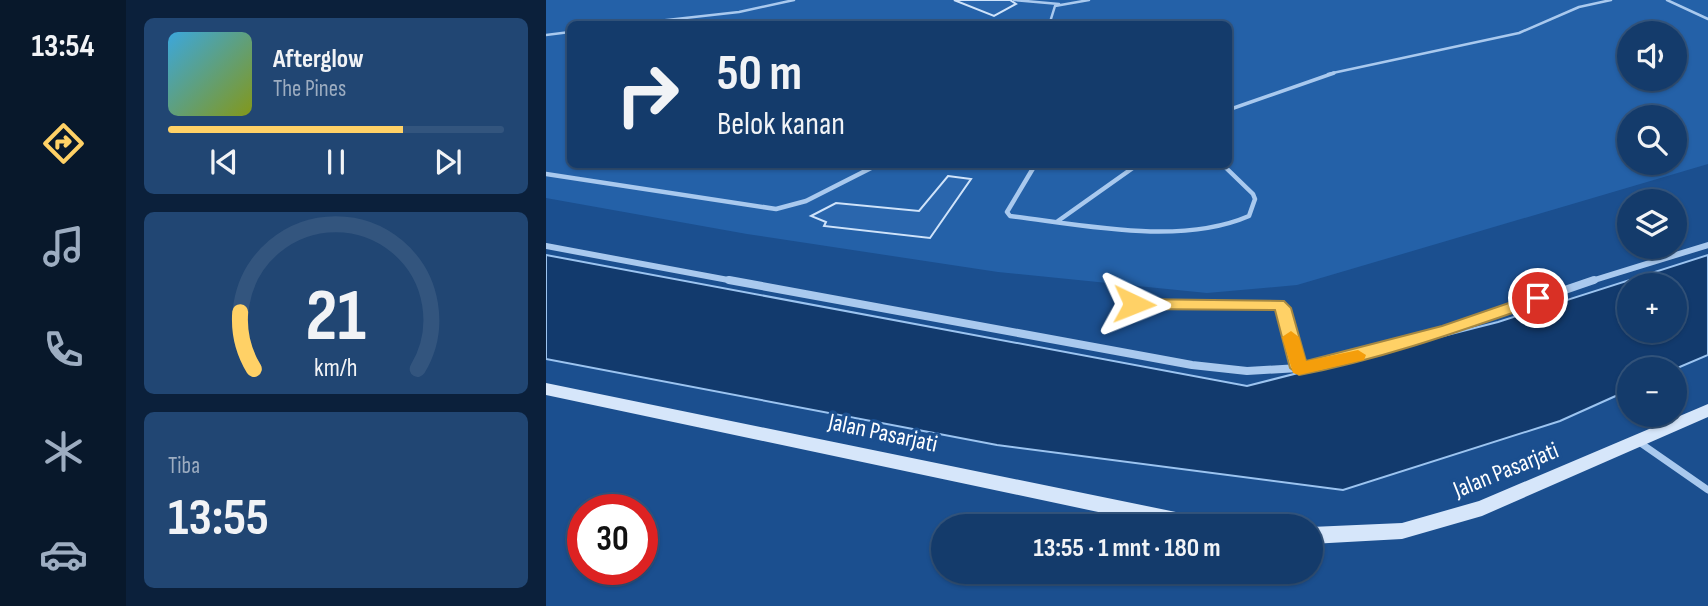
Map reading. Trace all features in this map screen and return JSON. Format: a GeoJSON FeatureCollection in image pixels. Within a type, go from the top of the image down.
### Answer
{"type":"FeatureCollection","features":[{"type":"Feature","properties":{"kind":"main road","name":"Jalan Pasarjati"},"geometry":{"type":"LineString","coordinates":[[548,391],[1147,514]]}},
{"type":"Feature","properties":{"kind":"main road","name":"Jalan Pasarjati"},"geometry":{"type":"LineString","coordinates":[[1323,535],[1402,531],[1482,508],[1708,410]]}},
{"type":"Feature","properties":{"kind":"street"},"geometry":{"type":"LineString","coordinates":[[546,246],[1192,365],[1247,371],[1299,368],[1338,361],[1448,330],[1560,290],[1708,245]]}},
{"type":"Feature","properties":{"kind":"street"},"geometry":{"type":"LineString","coordinates":[[1134,304],[1278,305],[1283,308],[1299,368]]}},
{"type":"Feature","properties":{"kind":"lane"},"geometry":{"type":"LineString","coordinates":[[658,21],[739,12],[794,0]]}},
{"type":"Feature","properties":{"kind":"lane"},"geometry":{"type":"LineString","coordinates":[[1014,0],[1062,4]]}},
{"type":"Feature","properties":{"kind":"lane"},"geometry":{"type":"LineString","coordinates":[[1050,21],[1055,6],[1090,0]]}},
{"type":"Feature","properties":{"kind":"lane"},"geometry":{"type":"LineString","coordinates":[[1232,108],[1323,73],[1533,29],[1577,8],[1611,0]]}},
{"type":"Feature","properties":{"kind":"lane"},"geometry":{"type":"LineString","coordinates":[[1667,0],[1708,19]]}},
{"type":"Feature","properties":{"kind":"lane"},"geometry":{"type":"LineString","coordinates":[[546,35],[567,32]]}},
{"type":"Feature","properties":{"kind":"lane"},"geometry":{"type":"LineString","coordinates":[[546,174],[776,209],[806,201],[870,168]]}},
{"type":"Feature","properties":{"kind":"lane"},"geometry":{"type":"LineString","coordinates":[[1033,168],[1008,215],[1166,232],[1210,231],[1236,226],[1249,217],[1254,209],[1255,199],[1248,186],[1227,168]]}},
{"type":"Feature","properties":{"kind":"lane"},"geometry":{"type":"LineString","coordinates":[[1058,221],[1132,168]]}},
{"type":"Feature","properties":{"kind":"lane"},"geometry":{"type":"LineString","coordinates":[[1639,442],[1708,490]]}},
{"type":"Feature","properties":{"kind":"shaded area"},"geometry":{"type":"Polygon","coordinates":[[[546,0],[1708,0],[1708,164],[1687,170],[1687,105],[1617,105],[1617,175],[1671,175],[1297,285],[1207,293],[998,272],[747,234],[546,198],[546,0]]]}},
{"type":"Feature","properties":{"kind":"shaded area"},"geometry":{"type":"Polygon","coordinates":[[[546,255],[1247,386],[1498,322],[1617,284],[1617,343],[1687,343],[1687,273],[1652,273],[1708,255],[1708,355],[1687,364],[1687,357],[1617,357],[1617,395],[1560,421],[1343,490],[997,445],[546,359],[546,255]]]}},
{"type":"Feature","properties":{"kind":"building"},"geometry":{"type":"Polygon","coordinates":[[[954,0],[1010,0],[1016,4],[994,16],[954,0]]]}},
{"type":"Feature","properties":{"kind":"building"},"geometry":{"type":"Polygon","coordinates":[[[948,176],[971,179],[930,238],[824,226],[826,222],[811,216],[836,203],[919,211],[948,176]]]}},
{"type":"Feature","properties":{"kind":"slow traffic"},"geometry":{"type":"LineString","coordinates":[[1291,337],[1299,368],[1358,355]]}},
{"type":"Feature","properties":{"kind":"route"},"geometry":{"type":"LineString","coordinates":[[1134,304],[1278,305],[1283,308],[1299,368],[1338,361],[1448,330],[1538,298]]}}]}
